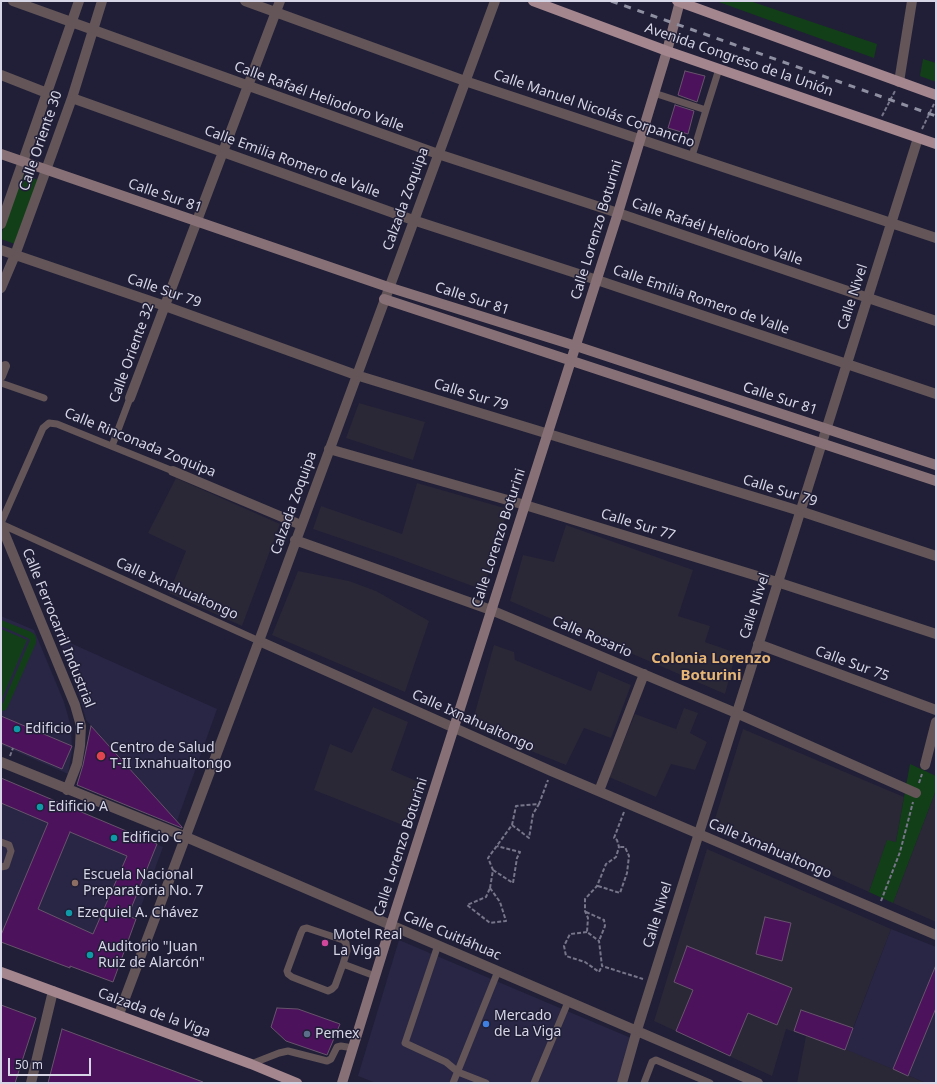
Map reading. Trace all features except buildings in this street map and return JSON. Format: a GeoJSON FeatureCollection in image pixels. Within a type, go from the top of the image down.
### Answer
{"type":"FeatureCollection","features":[{"type":"Feature","properties":{"kind":"main road","name":"Avenida Congreso de la Unión"},"geometry":{"type":"LineString","coordinates":[[533,1],[667,51],[936,144]]}},
{"type":"Feature","properties":{"kind":"main road"},"geometry":{"type":"LineString","coordinates":[[678,1],[936,95]]}},
{"type":"Feature","properties":{"kind":"main road","name":"Calzada de la Viga"},"geometry":{"type":"LineString","coordinates":[[1,972],[252,1064],[297,1083]]}},
{"type":"Feature","properties":{"kind":"street","name":"Calle Rafaél Heliodoro Valle"},"geometry":{"type":"LineString","coordinates":[[13,1],[438,154],[618,213],[936,321]]}},
{"type":"Feature","properties":{"kind":"street","name":"Calle Oriente 30"},"geometry":{"type":"LineString","coordinates":[[1,224],[79,1]]}},
{"type":"Feature","properties":{"kind":"street","name":"Calle Oriente 30"},"geometry":{"type":"LineString","coordinates":[[1,288],[15,255],[72,98],[102,1]]}},
{"type":"Feature","properties":{"kind":"street","name":"Calle Manuel Nicolás Corpancho"},"geometry":{"type":"LineString","coordinates":[[245,1],[465,80],[936,238]]}},
{"type":"Feature","properties":{"kind":"street","name":"Calle Oriente 32"},"geometry":{"type":"LineString","coordinates":[[130,398],[280,1]]}},
{"type":"Feature","properties":{"kind":"street","name":"Calzada Zoquipa"},"geometry":{"type":"LineString","coordinates":[[118,1014],[259,641],[388,287],[495,1]]}},
{"type":"Feature","properties":{"kind":"street","name":"Calle Lorenzo Boturini"},"geometry":{"type":"LineString","coordinates":[[342,1083],[618,213],[667,51],[678,1]]}},
{"type":"Feature","properties":{"kind":"street"},"geometry":{"type":"LineString","coordinates":[[899,82],[912,1]]}},
{"type":"Feature","properties":{"kind":"street"},"geometry":{"type":"LineString","coordinates":[[1,75],[47,93]]}},
{"type":"Feature","properties":{"kind":"street","name":"Calle Emilia Romero de Valle"},"geometry":{"type":"LineString","coordinates":[[72,98],[413,220],[936,394]]}},
{"type":"Feature","properties":{"kind":"street","name":"Calle Nivel"},"geometry":{"type":"LineString","coordinates":[[622,1083],[698,834],[918,138]]}},
{"type":"Feature","properties":{"kind":"street","name":"Calle Sur 81"},"geometry":{"type":"LineString","coordinates":[[1,154],[388,287],[576,346],[936,465]]}},
{"type":"Feature","properties":{"kind":"street","name":"Calle Sur 79"},"geometry":{"type":"LineString","coordinates":[[1,250],[165,306],[356,375],[800,511],[936,556]]}},
{"type":"Feature","properties":{"kind":"street","name":"Calle Sur 81"},"geometry":{"type":"LineString","coordinates":[[384,299],[936,480]]}},
{"type":"Feature","properties":{"kind":"street"},"geometry":{"type":"LineString","coordinates":[[1,376],[5,366]]}},
{"type":"Feature","properties":{"kind":"street","name":"Calle Sur 77"},"geometry":{"type":"LineString","coordinates":[[329,449],[525,505],[777,582],[936,634]]}},
{"type":"Feature","properties":{"kind":"street","name":"Calle Rinconada Zoquipa"},"geometry":{"type":"LineString","coordinates":[[173,471],[301,524]]}},
{"type":"Feature","properties":{"kind":"street","name":"Calle Ferrocarril Industrial"},"geometry":{"type":"LineString","coordinates":[[1,524],[75,705],[81,726],[77,764],[67,790]]}},
{"type":"Feature","properties":{"kind":"street","name":"Calle Rosario"},"geometry":{"type":"LineString","coordinates":[[295,540],[492,610],[736,713],[916,793]]}},
{"type":"Feature","properties":{"kind":"street","name":"Calle Ixnahualtongo"},"geometry":{"type":"LineString","coordinates":[[259,641],[551,771],[936,936]]}},
{"type":"Feature","properties":{"kind":"street","name":"Calle Sur 75"},"geometry":{"type":"LineString","coordinates":[[758,644],[936,710]]}},
{"type":"Feature","properties":{"kind":"street"},"geometry":{"type":"LineString","coordinates":[[599,791],[644,674]]}},
{"type":"Feature","properties":{"kind":"street"},"geometry":{"type":"LineString","coordinates":[[925,765],[936,722]]}},
{"type":"Feature","properties":{"kind":"street","name":"Calle Cuitláhuac"},"geometry":{"type":"LineString","coordinates":[[1,762],[67,790],[186,836],[758,1083]]}},
{"type":"Feature","properties":{"kind":"street"},"geometry":{"type":"LineString","coordinates":[[30,1083],[53,991]]}},
{"type":"Feature","properties":{"kind":"lane"},"geometry":{"type":"LineString","coordinates":[[692,156],[719,69]]}},
{"type":"Feature","properties":{"kind":"lane"},"geometry":{"type":"LineString","coordinates":[[654,93],[706,110]]}},
{"type":"Feature","properties":{"kind":"lane"},"geometry":{"type":"LineString","coordinates":[[1,383],[44,398]]}},
{"type":"Feature","properties":{"kind":"lane","name":"Calle Oriente 32"},"geometry":{"type":"LineString","coordinates":[[112,446],[130,398]]}},
{"type":"Feature","properties":{"kind":"lane","name":"Calle Rinconada Zoquipa"},"geometry":{"type":"LineString","coordinates":[[1,524],[44,428],[49,422],[173,471]]}},
{"type":"Feature","properties":{"kind":"lane","name":"Calle Ixnahualtongo"},"geometry":{"type":"LineString","coordinates":[[1,524],[259,641]]}},
{"type":"Feature","properties":{"kind":"lane"},"geometry":{"type":"LineString","coordinates":[[1,842],[8,845],[11,848],[11,851],[6,866],[1,867]]}},
{"type":"Feature","properties":{"kind":"lane"},"geometry":{"type":"LineString","coordinates":[[307,928],[318,930],[346,943],[348,947],[343,964],[335,986],[328,991],[292,977],[287,971],[300,933],[303,929],[307,928]]}},
{"type":"Feature","properties":{"kind":"lane"},"geometry":{"type":"LineString","coordinates":[[438,945],[405,1043],[446,1062],[458,1072],[486,1083]]}},
{"type":"Feature","properties":{"kind":"lane"},"geometry":{"type":"LineString","coordinates":[[343,964],[375,976]]}},
{"type":"Feature","properties":{"kind":"lane"},"geometry":{"type":"LineString","coordinates":[[453,1083],[498,971]]}},
{"type":"Feature","properties":{"kind":"lane"},"geometry":{"type":"LineString","coordinates":[[534,1083],[568,1002]]}},
{"type":"Feature","properties":{"kind":"lane"},"geometry":{"type":"LineString","coordinates":[[252,1064],[288,1051],[327,1060],[331,1059],[337,1047],[341,1046],[353,1048]]}},
{"type":"Feature","properties":{"kind":"lane"},"geometry":{"type":"LineString","coordinates":[[644,1083],[652,1062],[656,1060],[710,1083]]}},
{"type":"Feature","properties":{"kind":"path"},"geometry":{"type":"LineString","coordinates":[[878,124],[899,82]]}},
{"type":"Feature","properties":{"kind":"path"},"geometry":{"type":"LineString","coordinates":[[918,138],[936,99]]}},
{"type":"Feature","properties":{"kind":"path"},"geometry":{"type":"LineString","coordinates":[[876,911],[900,852],[925,765]]}},
{"type":"Feature","properties":{"kind":"path"},"geometry":{"type":"LineString","coordinates":[[512,825],[529,838],[532,814],[539,804],[551,771]]}},
{"type":"Feature","properties":{"kind":"path"},"geometry":{"type":"LineString","coordinates":[[490,888],[500,902],[506,921],[490,924],[467,905],[486,897],[490,888],[493,870],[488,858],[512,825],[516,806],[539,804]]}},
{"type":"Feature","properties":{"kind":"path"},"geometry":{"type":"LineString","coordinates":[[587,932],[588,918],[585,912],[585,899],[598,886],[606,864],[616,857],[619,847],[618,840],[614,838],[628,804]]}},
{"type":"Feature","properties":{"kind":"path"},"geometry":{"type":"LineString","coordinates":[[493,870],[513,883],[517,858],[520,852],[497,846]]}},
{"type":"Feature","properties":{"kind":"path"},"geometry":{"type":"LineString","coordinates":[[598,886],[620,893],[627,874],[629,856],[625,847],[619,847]]}},
{"type":"Feature","properties":{"kind":"path"},"geometry":{"type":"LineString","coordinates":[[585,912],[604,920],[605,926],[599,941],[602,966],[599,972],[585,962],[566,956],[564,946],[570,934],[587,932],[599,941]]}},
{"type":"Feature","properties":{"kind":"path"},"geometry":{"type":"LineString","coordinates":[[602,966],[652,983]]}},
{"type":"Feature","properties":{"kind":"shaded area"},"geometry":{"type":"Polygon","coordinates":[[[359,403],[425,422],[413,460],[346,438],[359,403]]]}},
{"type":"Feature","properties":{"kind":"shaded area"},"geometry":{"type":"Polygon","coordinates":[[[176,478],[280,524],[242,626],[169,593],[186,551],[148,533],[176,478]]]}},
{"type":"Feature","properties":{"kind":"shaded area"},"geometry":{"type":"Polygon","coordinates":[[[417,483],[508,509],[483,590],[392,556],[313,529],[321,506],[402,534],[417,483]]]}},
{"type":"Feature","properties":{"kind":"shaded area"},"geometry":{"type":"Polygon","coordinates":[[[566,525],[693,570],[678,616],[710,626],[705,642],[736,653],[725,694],[510,601],[523,555],[554,562],[566,525]]]}},
{"type":"Feature","properties":{"kind":"shaded area"},"geometry":{"type":"Polygon","coordinates":[[[298,571],[349,581],[376,591],[429,621],[405,692],[272,635],[298,571]]]}},
{"type":"Feature","properties":{"kind":"shaded area"},"geometry":{"type":"Polygon","coordinates":[[[1,616],[34,630],[64,702],[71,727],[72,750],[68,774],[1,745],[1,616]]]}},
{"type":"Feature","properties":{"kind":"shaded area"},"geometry":{"type":"Polygon","coordinates":[[[57,637],[217,709],[177,821],[86,720],[73,673],[57,637]]]}},
{"type":"Feature","properties":{"kind":"shaded area"},"geometry":{"type":"Polygon","coordinates":[[[494,645],[514,652],[515,660],[591,691],[598,671],[631,685],[611,738],[584,728],[566,765],[471,727],[494,645]]]}},
{"type":"Feature","properties":{"kind":"shaded area"},"geometry":{"type":"Polygon","coordinates":[[[373,707],[408,722],[391,770],[421,783],[405,826],[314,790],[330,744],[352,753],[373,707]]]}},
{"type":"Feature","properties":{"kind":"shaded area"},"geometry":{"type":"Polygon","coordinates":[[[684,708],[698,713],[690,733],[707,742],[695,770],[671,764],[656,797],[609,777],[635,714],[676,729],[684,708]]]}},
{"type":"Feature","properties":{"kind":"shaded area"},"geometry":{"type":"Polygon","coordinates":[[[743,729],[904,797],[896,842],[887,841],[869,892],[714,822],[743,729]]]}},
{"type":"Feature","properties":{"kind":"shaded area","name":"Escuela Nacional Preparatoria No. 7"},"geometry":{"type":"Polygon","coordinates":[[[1,778],[163,847],[113,982],[71,966],[70,968],[1,942],[1,778]]]}},
{"type":"Feature","properties":{"kind":"shaded area"},"geometry":{"type":"Polygon","coordinates":[[[936,790],[936,922],[893,903],[936,790]]]}},
{"type":"Feature","properties":{"kind":"shaded area"},"geometry":{"type":"Polygon","coordinates":[[[707,849],[891,929],[845,1049],[926,1083],[797,1083],[806,1036],[786,1029],[772,1076],[654,1021],[707,849]]]}},
{"type":"Feature","properties":{"kind":"shaded area"},"geometry":{"type":"Polygon","coordinates":[[[891,929],[936,947],[936,1083],[926,1083],[845,1050],[891,929]]]}},
{"type":"Feature","properties":{"kind":"shaded area","name":"Mercado de La Viga"},"geometry":{"type":"Polygon","coordinates":[[[399,940],[631,1038],[617,1083],[376,1083],[358,1076],[399,940]]]}},
{"type":"Feature","properties":{"kind":"green space"},"geometry":{"type":"Polygon","coordinates":[[[716,1],[750,1],[877,44],[874,58],[716,1]]]}},
{"type":"Feature","properties":{"kind":"green space"},"geometry":{"type":"Polygon","coordinates":[[[923,59],[936,63],[936,82],[920,76],[923,59]]]}},
{"type":"Feature","properties":{"kind":"green space"},"geometry":{"type":"Polygon","coordinates":[[[23,174],[38,180],[15,244],[1,239],[1,235],[23,174]]]}},
{"type":"Feature","properties":{"kind":"green space"},"geometry":{"type":"Polygon","coordinates":[[[1,620],[31,632],[35,635],[36,639],[36,643],[8,706],[6,710],[2,711],[1,705],[30,640],[1,626],[1,620]]]}},
{"type":"Feature","properties":{"kind":"green space"},"geometry":{"type":"Polygon","coordinates":[[[1,629],[27,640],[1,701],[1,629]]]}},
{"type":"Feature","properties":{"kind":"green space"},"geometry":{"type":"Polygon","coordinates":[[[910,764],[936,776],[936,790],[893,903],[869,892],[887,840],[896,842],[910,764]]]}},
{"type":"Feature","properties":{"kind":"railway"},"geometry":{"type":"LineString","coordinates":[[611,1],[936,116]]}},
{"type":"Feature","properties":{"kind":"place","name":"Edificio F"},"geometry":{"type":"Point","coordinates":[17,729]}},
{"type":"Feature","properties":{"kind":"place","name":"Centro de Salud T-II Ixnahualtongo"},"geometry":{"type":"Point","coordinates":[101,756]}},
{"type":"Feature","properties":{"kind":"place","name":"Edificio A"},"geometry":{"type":"Point","coordinates":[40,807]}},
{"type":"Feature","properties":{"kind":"place","name":"Edificio C"},"geometry":{"type":"Point","coordinates":[114,838]}},
{"type":"Feature","properties":{"kind":"place","name":"Escuela Nacional Preparatoria No. 7"},"geometry":{"type":"Point","coordinates":[75,883]}},
{"type":"Feature","properties":{"kind":"place","name":"Ezequiel A. Chávez"},"geometry":{"type":"Point","coordinates":[69,913]}},
{"type":"Feature","properties":{"kind":"place","name":"Motel Real La Viga"},"geometry":{"type":"Point","coordinates":[325,943]}},
{"type":"Feature","properties":{"kind":"place","name":"Auditorio \"Juan Ruiz de Alarcón\""},"geometry":{"type":"Point","coordinates":[90,955]}},
{"type":"Feature","properties":{"kind":"place","name":"Mercado de La Viga"},"geometry":{"type":"Point","coordinates":[486,1024]}},
{"type":"Feature","properties":{"kind":"place","name":"Pemex"},"geometry":{"type":"Point","coordinates":[307,1034]}},
{"type":"Feature","properties":{"kind":"district","name":"Colonia Lorenzo Boturini"},"geometry":{"type":"Point","coordinates":[711,668]}}]}
